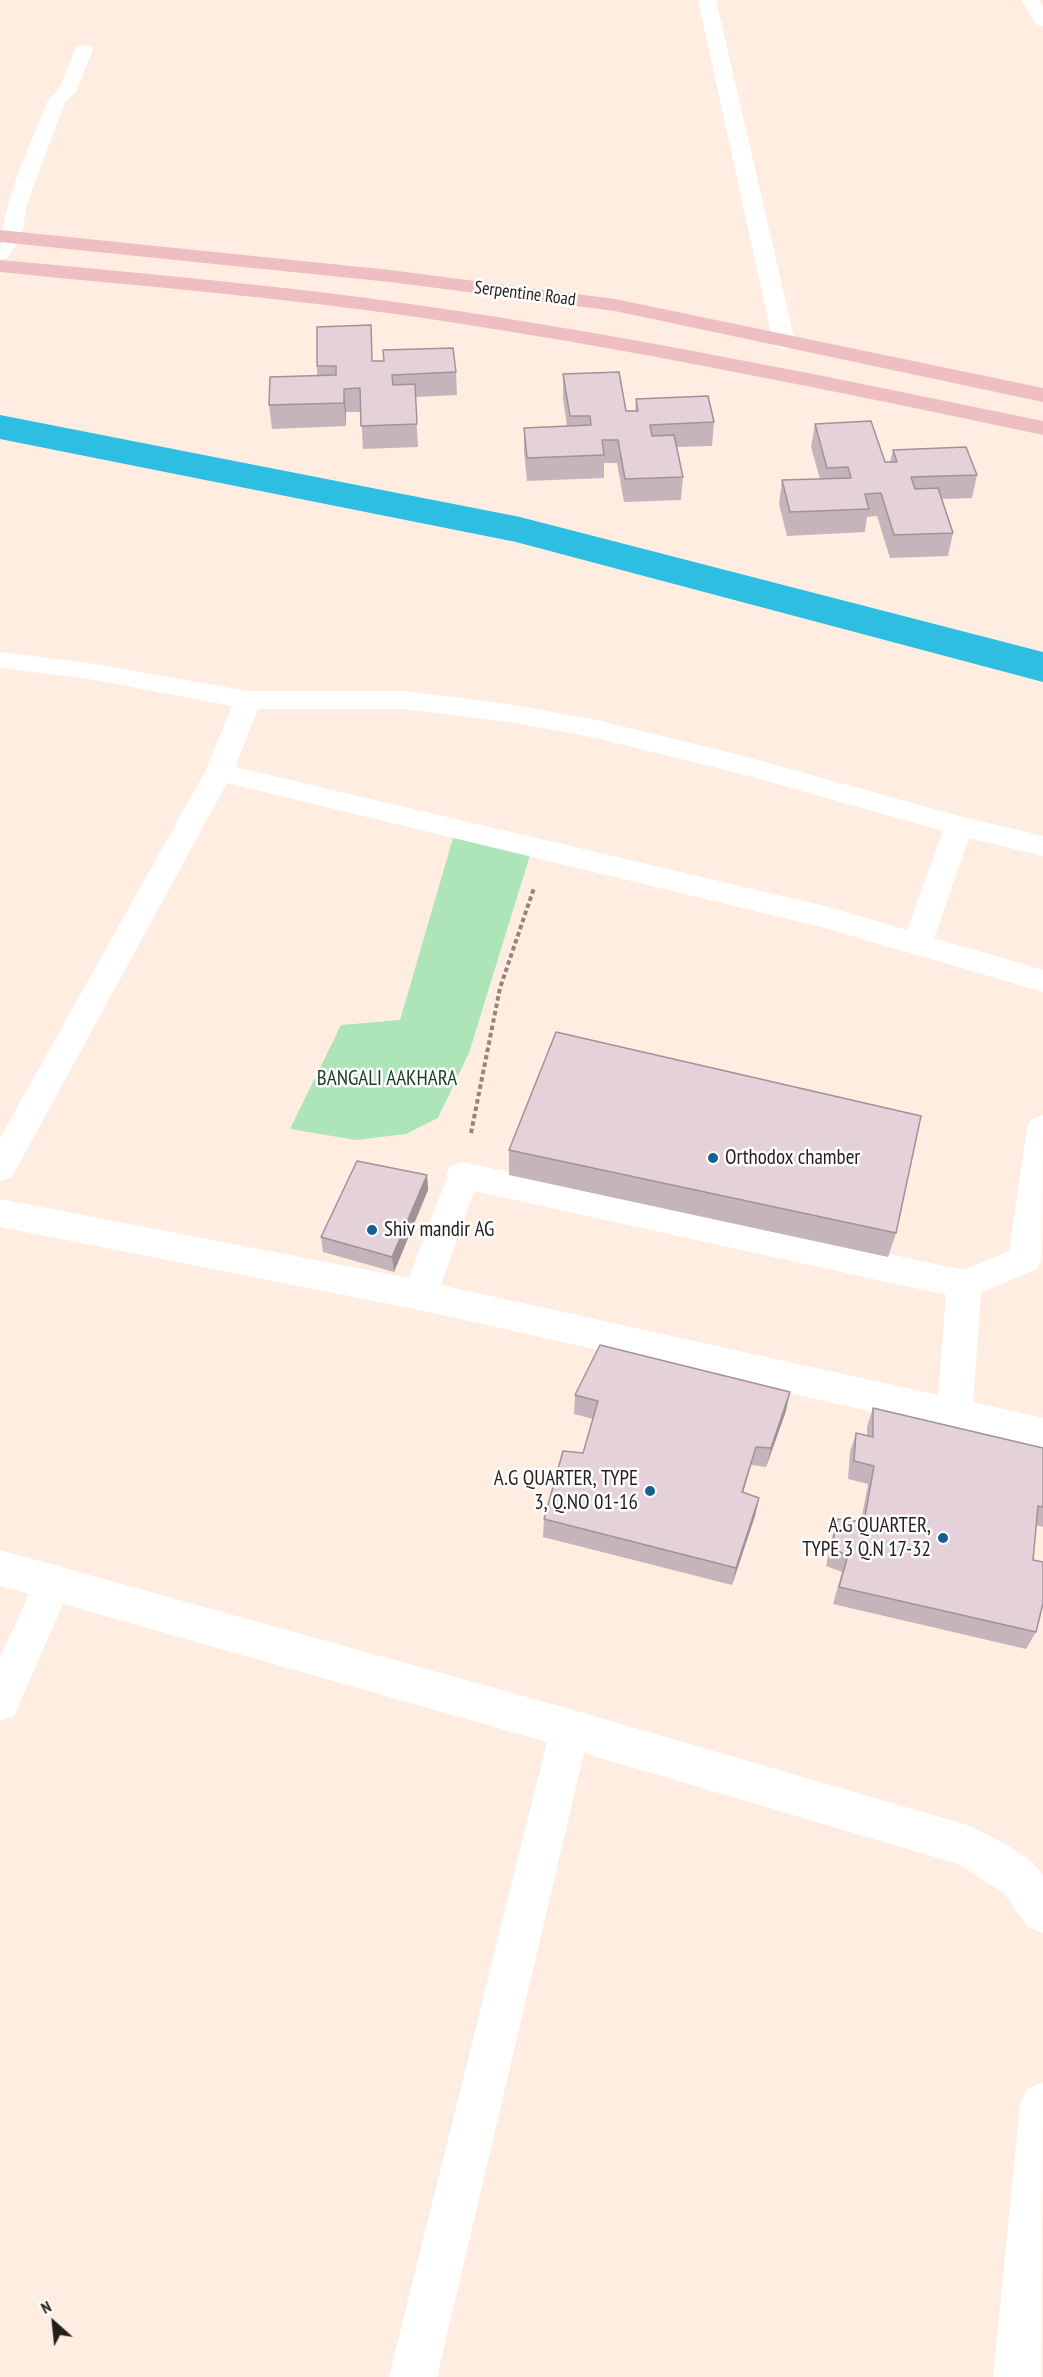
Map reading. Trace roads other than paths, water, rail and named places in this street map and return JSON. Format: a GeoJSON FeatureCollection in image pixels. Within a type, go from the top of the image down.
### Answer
{"type":"FeatureCollection","features":[{"type":"Feature","properties":{"kind":"main road","name":"Serpentine Road"},"geometry":{"type":"LineString","coordinates":[[4,242],[186,254],[390,276],[615,305],[784,342],[1043,394]]}},
{"type":"Feature","properties":{"kind":"main road"},"geometry":{"type":"LineString","coordinates":[[170,283],[186,254]]}},
{"type":"Feature","properties":{"kind":"main road"},"geometry":{"type":"LineString","coordinates":[[0,266],[370,305],[651,349],[1043,428]]}},
{"type":"Feature","properties":{"kind":"main road"},"geometry":{"type":"LineString","coordinates":[[370,305],[390,276]]}},
{"type":"Feature","properties":{"kind":"street"},"geometry":{"type":"LineString","coordinates":[[707,0],[784,342]]}},
{"type":"Feature","properties":{"kind":"street"},"geometry":{"type":"LineString","coordinates":[[1030,0],[1043,21]]}},
{"type":"Feature","properties":{"kind":"street"},"geometry":{"type":"LineString","coordinates":[[4,242],[57,100],[67,91],[84,50]]}},
{"type":"Feature","properties":{"kind":"street"},"geometry":{"type":"LineString","coordinates":[[0,660],[89,671],[248,700],[405,699],[515,714],[596,729],[736,763],[960,826],[1043,846]]}},
{"type":"Feature","properties":{"kind":"street"},"geometry":{"type":"LineString","coordinates":[[0,1168],[219,772],[248,700]]}},
{"type":"Feature","properties":{"kind":"street"},"geometry":{"type":"LineString","coordinates":[[219,772],[546,852],[595,860],[703,886],[825,917],[1043,981]]}},
{"type":"Feature","properties":{"kind":"street"},"geometry":{"type":"LineString","coordinates":[[917,944],[960,826]]}},
{"type":"Feature","properties":{"kind":"street"},"geometry":{"type":"LineString","coordinates":[[420,1295],[461,1179],[964,1285],[1025,1258],[1043,1128]]}},
{"type":"Feature","properties":{"kind":"street"},"geometry":{"type":"LineString","coordinates":[[0,1213],[420,1295],[1043,1434]]}},
{"type":"Feature","properties":{"kind":"street"},"geometry":{"type":"LineString","coordinates":[[954,1413],[964,1285]]}},
{"type":"Feature","properties":{"kind":"street"},"geometry":{"type":"LineString","coordinates":[[0,1568],[570,1729],[967,1846],[1020,1878],[1043,1912]]}},
{"type":"Feature","properties":{"kind":"street"},"geometry":{"type":"LineString","coordinates":[[0,1702],[54,1582]]}},
{"type":"Feature","properties":{"kind":"street"},"geometry":{"type":"LineString","coordinates":[[413,2377],[570,1729]]}},
{"type":"Feature","properties":{"kind":"street"},"geometry":{"type":"LineString","coordinates":[[1017,2377],[1043,2105]]}},
{"type":"Feature","properties":{"kind":"waterway"},"geometry":{"type":"LineString","coordinates":[[0,427],[520,530],[1043,667]]}},
{"type":"Feature","properties":{"kind":"place","name":"Orthodox chamber"},"geometry":{"type":"Point","coordinates":[713,1158]}},
{"type":"Feature","properties":{"kind":"place","name":"Shiv mandir AG"},"geometry":{"type":"Point","coordinates":[372,1230]}},
{"type":"Feature","properties":{"kind":"place","name":"A.G QUARTER, TYPE 3, Q.NO 01-16"},"geometry":{"type":"Point","coordinates":[650,1491]}},
{"type":"Feature","properties":{"kind":"place","name":"A.G QUARTER, TYPE 3 Q.N 17-32"},"geometry":{"type":"Point","coordinates":[943,1538]}},
{"type":"Feature","properties":{"kind":"park label","name":"BANGALI AAKHARA"},"geometry":{"type":"Point","coordinates":[387,1079]}}]}
